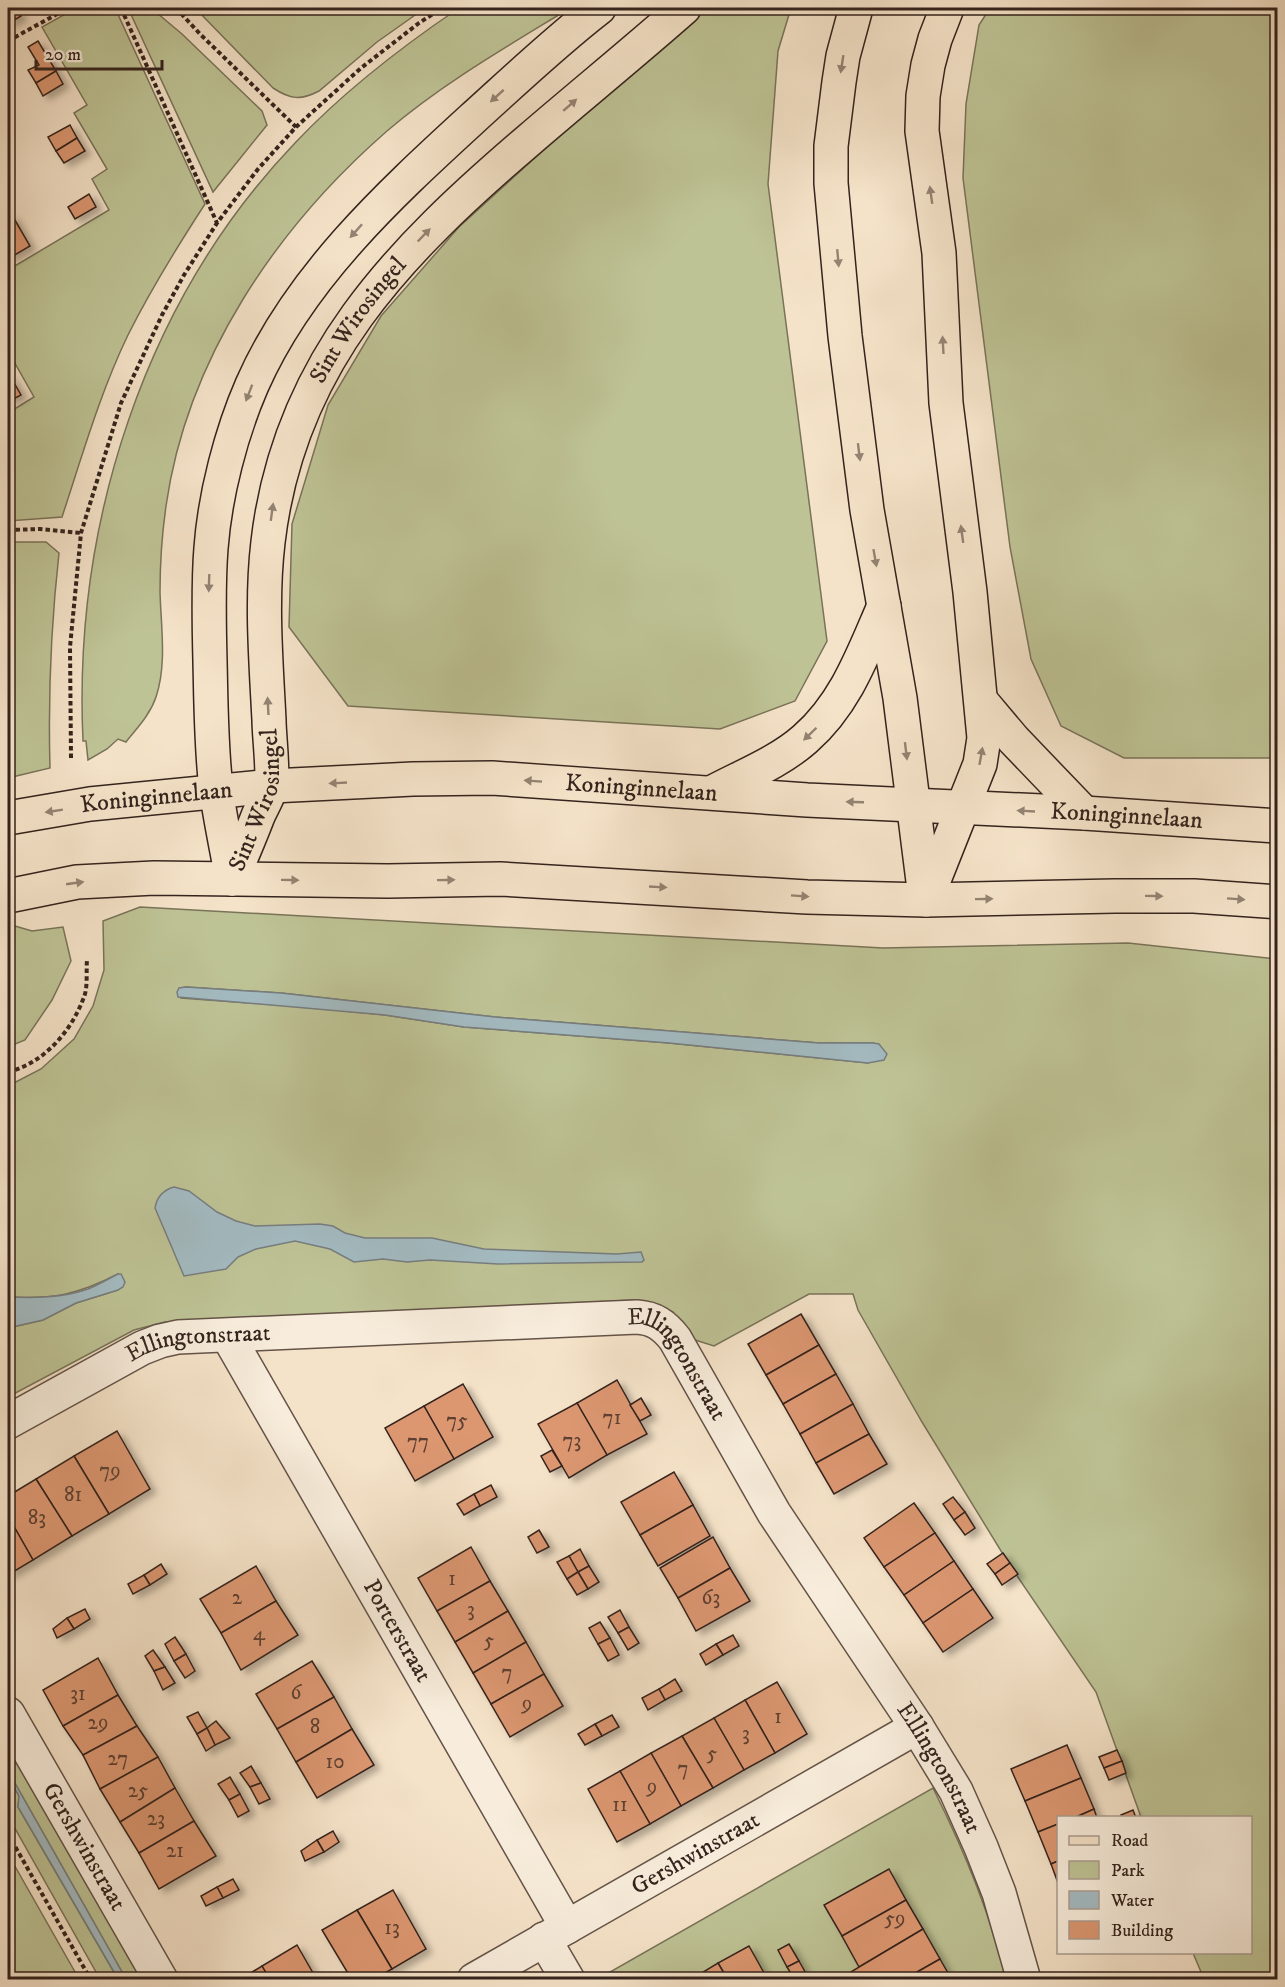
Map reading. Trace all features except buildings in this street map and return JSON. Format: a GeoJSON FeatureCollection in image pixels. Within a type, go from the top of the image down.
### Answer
{"type":"FeatureCollection","features":[{"type":"Feature","properties":{"kind":"main road","name":"Sint Wirosingel"},"geometry":{"type":"LineString","coordinates":[[232,879],[216,790],[209,606],[211,547],[217,503],[226,464],[252,385],[275,340],[305,297],[344,245],[373,213],[493,99],[599,8]]}},
{"type":"Feature","properties":{"kind":"main road","name":"Sint Wirosingel"},"geometry":{"type":"LineString","coordinates":[[232,879],[272,786],[264,597],[267,543],[274,499],[285,458],[299,416],[319,373],[333,348],[373,293],[434,225],[468,192],[684,8]]}},
{"type":"Feature","properties":{"kind":"main road"},"geometry":{"type":"LineString","coordinates":[[856,8],[843,56],[839,82],[831,146],[831,183],[846,347],[867,510],[900,699],[926,900]]}},
{"type":"Feature","properties":{"kind":"main road"},"geometry":{"type":"LineString","coordinates":[[926,900],[980,764],[984,738],[970,592],[946,403],[939,253],[922,131],[923,96],[928,65],[947,8]]}},
{"type":"Feature","properties":{"kind":"main road"},"geometry":{"type":"LineString","coordinates":[[713,792],[773,760],[804,740],[828,716],[846,690],[884,606]]}},
{"type":"Feature","properties":{"kind":"main road"},"geometry":{"type":"LineString","coordinates":[[982,702],[1014,740],[1084,813]]}},
{"type":"Feature","properties":{"kind":"main road","name":"Koninginnelaan"},"geometry":{"type":"LineString","coordinates":[[8,818],[90,804],[216,790],[413,779],[492,778],[807,800],[1084,813],[1278,826]]}},
{"type":"Feature","properties":{"kind":"main road"},"geometry":{"type":"LineString","coordinates":[[8,896],[77,882],[154,878],[387,881],[500,879],[807,897],[926,900],[1194,896],[1278,902]]}},
{"type":"Feature","properties":{"kind":"street","name":"Ellingtonstraat"},"geometry":{"type":"LineString","coordinates":[[8,1422],[142,1348],[178,1337],[637,1317],[648,1318],[659,1323],[675,1339],[774,1513],[917,1727],[956,1791],[999,1893],[1024,1980]]}},
{"type":"Feature","properties":{"kind":"street","name":"Porterstraat"},"geometry":{"type":"LineString","coordinates":[[228,1335],[556,1933],[568,1980]]}},
{"type":"Feature","properties":{"kind":"street","name":"Gershwinstraat"},"geometry":{"type":"LineString","coordinates":[[8,1714],[161,1980]]}},
{"type":"Feature","properties":{"kind":"street","name":"Gershwinstraat"},"geometry":{"type":"LineString","coordinates":[[474,1980],[917,1727]]}},
{"type":"Feature","properties":{"kind":"path"},"geometry":{"type":"LineString","coordinates":[[8,41],[69,8]]}},
{"type":"Feature","properties":{"kind":"path"},"geometry":{"type":"LineString","coordinates":[[121,8],[217,223]]}},
{"type":"Feature","properties":{"kind":"path"},"geometry":{"type":"LineString","coordinates":[[176,8],[296,127]]}},
{"type":"Feature","properties":{"kind":"path"},"geometry":{"type":"LineString","coordinates":[[71,758],[70,647],[81,533],[122,403],[162,315],[217,223],[258,169],[296,127],[361,68],[418,23],[442,8]]}},
{"type":"Feature","properties":{"kind":"path"},"geometry":{"type":"LineString","coordinates":[[8,530],[40,529],[81,533]]}},
{"type":"Feature","properties":{"kind":"path"},"geometry":{"type":"LineString","coordinates":[[8,1072],[21,1069],[48,1052],[69,1026],[84,995],[87,960]]}},
{"type":"Feature","properties":{"kind":"path"},"geometry":{"type":"LineString","coordinates":[[8,1834],[91,1980]]}},
{"type":"Feature","properties":{"kind":"green space"},"geometry":{"type":"Polygon","coordinates":[[[76,8],[115,8],[205,204],[174,252],[128,335],[92,425],[62,517],[8,521],[8,413],[34,397],[8,351],[8,270],[109,210],[92,179],[107,169],[74,113],[87,105],[42,27],[76,8]]]}},
{"type":"Feature","properties":{"kind":"green space"},"geometry":{"type":"Polygon","coordinates":[[[128,8],[151,8],[182,34],[262,111],[267,125],[213,192],[128,8]]]}},
{"type":"Feature","properties":{"kind":"green space"},"geometry":{"type":"Polygon","coordinates":[[[195,8],[425,8],[377,42],[319,91],[295,97],[285,95],[273,88],[195,8]]]}},
{"type":"Feature","properties":{"kind":"green space"},"geometry":{"type":"Polygon","coordinates":[[[459,8],[570,8],[453,81],[387,131],[309,209],[274,253],[243,299],[216,348],[194,398],[177,451],[162,538],[160,592],[162,659],[156,697],[147,715],[126,742],[118,739],[107,749],[88,760],[86,741],[83,741],[83,659],[91,578],[106,498],[129,420],[159,344],[197,273],[242,205],[295,143],[373,71],[459,8]]]}},
{"type":"Feature","properties":{"kind":"green space"},"geometry":{"type":"Polygon","coordinates":[[[699,8],[791,8],[778,51],[768,184],[827,641],[795,701],[720,729],[348,706],[289,627],[292,524],[328,405],[381,316],[459,227],[699,8]]]}},
{"type":"Feature","properties":{"kind":"green space"},"geometry":{"type":"Polygon","coordinates":[[[990,8],[1277,8],[1277,758],[1124,758],[1061,726],[1031,659],[1010,547],[963,178],[966,104],[979,25],[990,8]]]}},
{"type":"Feature","properties":{"kind":"green space"},"geometry":{"type":"Polygon","coordinates":[[[8,542],[46,542],[59,553],[51,660],[50,768],[8,778],[8,542]]]}},
{"type":"Feature","properties":{"kind":"green space"},"geometry":{"type":"Polygon","coordinates":[[[140,907],[883,948],[1128,943],[1277,959],[1277,1979],[1204,1979],[1193,1954],[1252,1954],[1252,1816],[1141,1816],[1096,1692],[1009,1564],[922,1422],[858,1310],[853,1294],[809,1294],[714,1346],[692,1339],[673,1312],[634,1300],[165,1322],[134,1330],[8,1397],[8,1328],[43,1320],[76,1303],[118,1290],[118,1274],[90,1287],[65,1294],[8,1297],[8,1086],[41,1069],[74,1039],[93,1006],[104,970],[103,921],[140,907]],[[180,988],[181,998],[306,1007],[385,1015],[464,1027],[669,1043],[868,1063],[873,1043],[819,1043],[495,1017],[281,993],[180,988]]]}},
{"type":"Feature","properties":{"kind":"green space"},"geometry":{"type":"Polygon","coordinates":[[[8,924],[32,931],[63,927],[71,961],[52,1000],[25,1040],[8,1047],[8,924]]]}},
{"type":"Feature","properties":{"kind":"green space"},"geometry":{"type":"Polygon","coordinates":[[[8,1740],[145,1979],[126,1979],[8,1771],[8,1740]]]}},
{"type":"Feature","properties":{"kind":"green space"},"geometry":{"type":"Polygon","coordinates":[[[8,1776],[19,1796],[18,1807],[118,1979],[100,1979],[8,1816],[8,1776]]]}},
{"type":"Feature","properties":{"kind":"green space"},"geometry":{"type":"Polygon","coordinates":[[[933,1788],[975,1882],[1000,1954],[1006,1979],[596,1980],[933,1788]]]}},
{"type":"Feature","properties":{"kind":"green space"},"geometry":{"type":"Polygon","coordinates":[[[8,1854],[79,1979],[10,1979],[8,1975],[8,1854]]]}},
{"type":"Feature","properties":{"kind":"water"},"geometry":{"type":"Polygon","coordinates":[[[179,988],[281,993],[495,1017],[819,1043],[873,1043],[879,1044],[887,1054],[884,1060],[868,1063],[669,1043],[464,1027],[385,1015],[178,997],[179,988]]]}},
{"type":"Feature","properties":{"kind":"water"},"geometry":{"type":"Polygon","coordinates":[[[174,1187],[189,1191],[217,1212],[236,1221],[255,1226],[320,1224],[333,1226],[345,1233],[365,1238],[432,1238],[484,1249],[617,1254],[641,1252],[644,1260],[642,1262],[498,1264],[430,1260],[407,1262],[383,1259],[354,1262],[330,1249],[295,1241],[256,1249],[238,1257],[226,1269],[184,1276],[155,1208],[161,1194],[174,1187]]]}},
{"type":"Feature","properties":{"kind":"water"},"geometry":{"type":"Polygon","coordinates":[[[121,1274],[125,1282],[118,1290],[76,1303],[43,1320],[8,1328],[8,1297],[68,1294],[88,1289],[121,1274]]]}},
{"type":"Feature","properties":{"kind":"water"},"geometry":{"type":"Polygon","coordinates":[[[8,1771],[126,1979],[118,1979],[18,1807],[19,1796],[8,1776],[8,1771]]]}}]}
